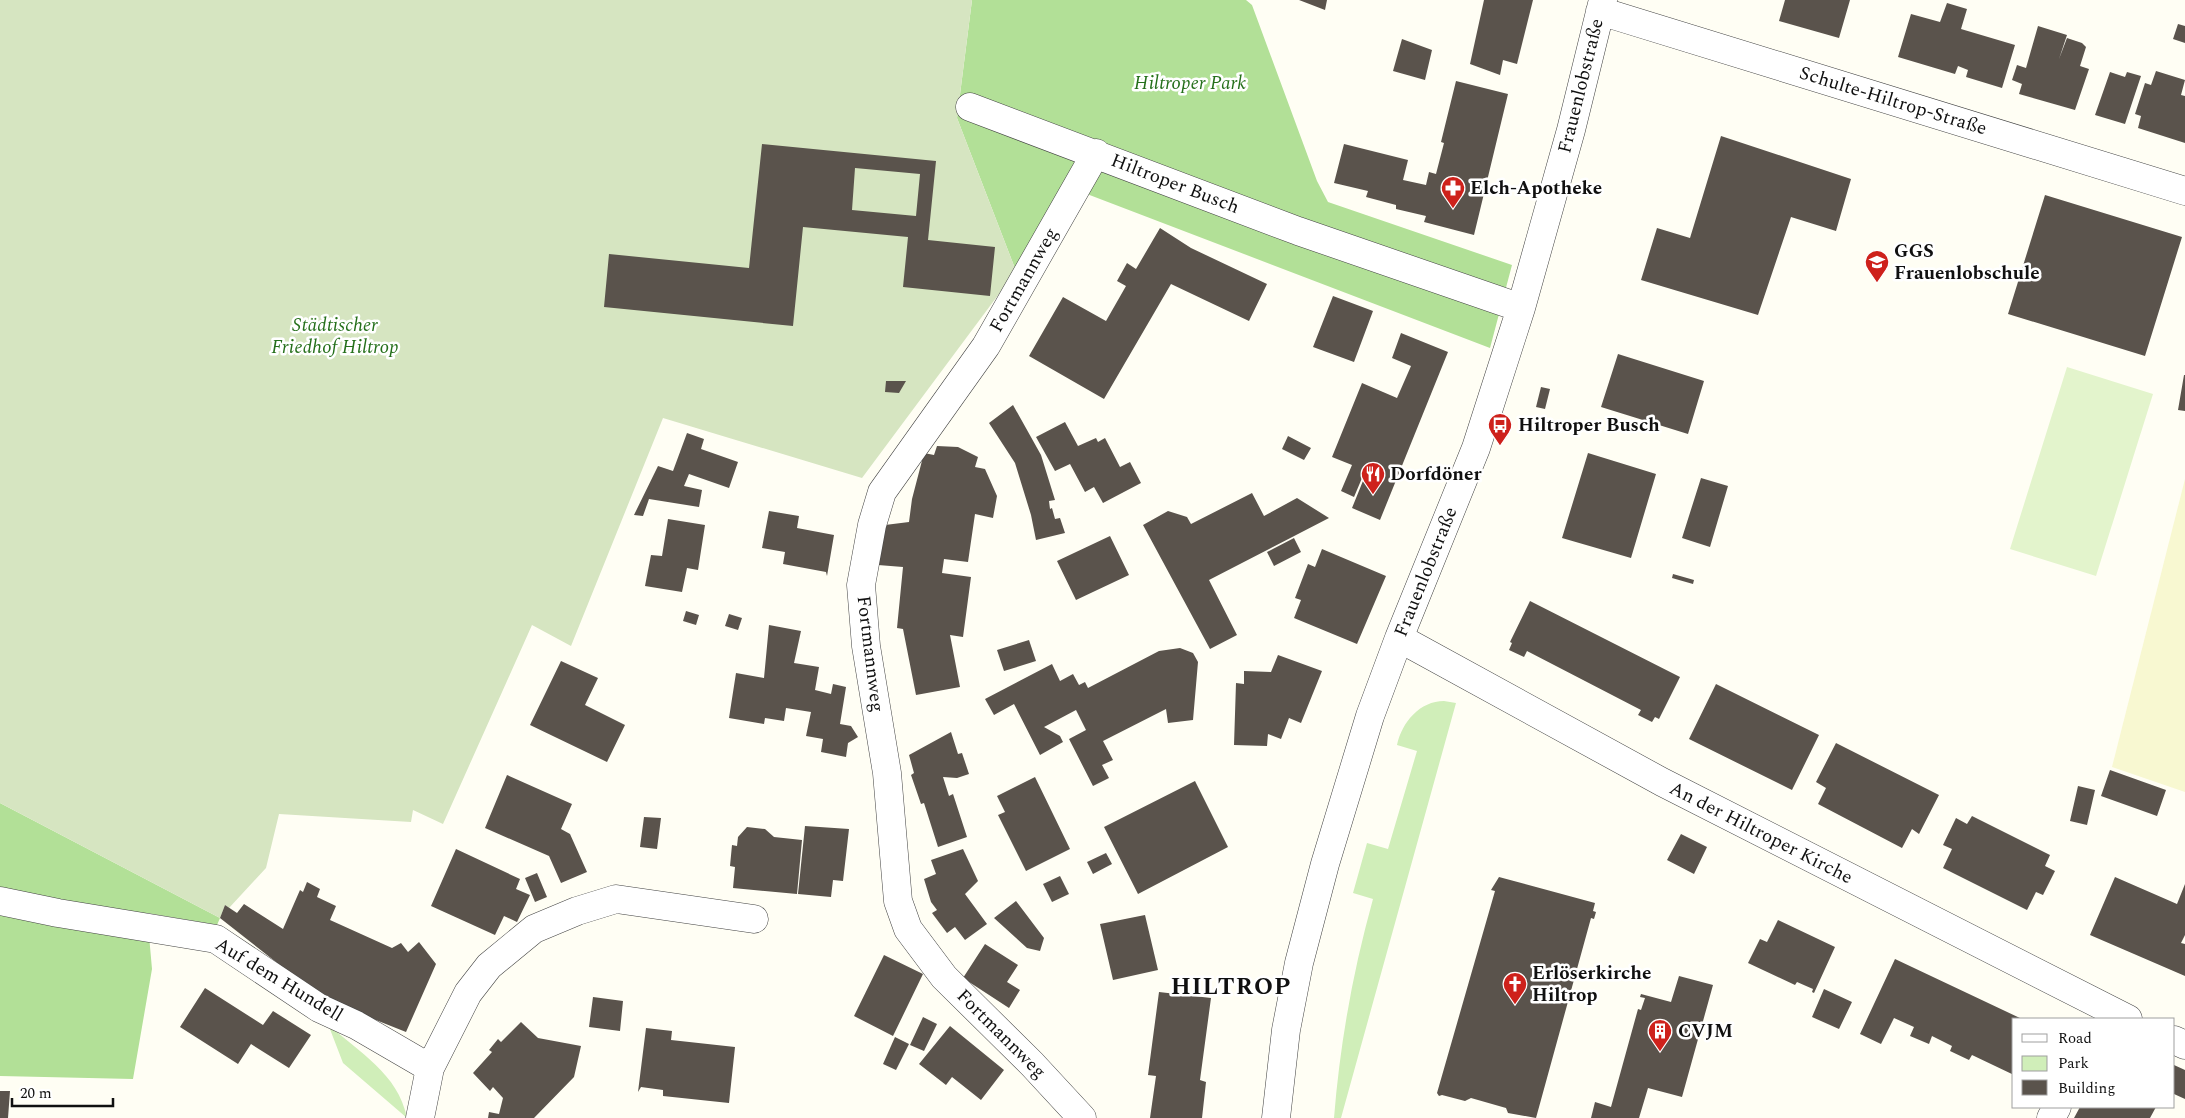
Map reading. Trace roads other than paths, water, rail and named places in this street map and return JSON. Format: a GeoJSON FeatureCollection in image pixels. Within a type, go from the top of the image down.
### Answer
{"type":"FeatureCollection","features":[{"type":"Feature","properties":{"kind":"street","name":"Schulte-Hiltrop-Straße"},"geometry":{"type":"LineString","coordinates":[[1602,6],[2185,191]]}},
{"type":"Feature","properties":{"kind":"street","name":"Frauenlobstraße"},"geometry":{"type":"LineString","coordinates":[[1276,1118],[1286,1030],[1299,964],[1325,864],[1370,716],[1399,638],[1476,448],[1522,308],[1571,130],[1602,6]]}},
{"type":"Feature","properties":{"kind":"street","name":"Hiltroper Busch"},"geometry":{"type":"LineString","coordinates":[[970,107],[1096,153],[1298,231],[1522,308]]}},
{"type":"Feature","properties":{"kind":"street","name":"Fortmannweg"},"geometry":{"type":"LineString","coordinates":[[1082,1118],[1032,1064],[944,976],[908,929],[898,901],[887,773],[866,646],[861,585],[872,525],[882,492],[986,346],[1096,153]]}},
{"type":"Feature","properties":{"kind":"street","name":"An der Hiltroper Kirche"},"geometry":{"type":"LineString","coordinates":[[1399,638],[1662,782],[2110,1016]]}},
{"type":"Feature","properties":{"kind":"street"},"geometry":{"type":"LineString","coordinates":[[420,1118],[430,1068],[468,994],[489,966],[534,929],[576,912],[616,900],[754,919]]}},
{"type":"Feature","properties":{"kind":"street","name":"Auf dem Hundell"},"geometry":{"type":"LineString","coordinates":[[0,901],[58,913],[216,939],[320,1008],[356,1025],[430,1068]]}},
{"type":"Feature","properties":{"kind":"place","name":"Elch-Apotheke"},"geometry":{"type":"Point","coordinates":[1453,209]}},
{"type":"Feature","properties":{"kind":"place","name":"GGS Frauenlobschule"},"geometry":{"type":"Point","coordinates":[1877,283]}},
{"type":"Feature","properties":{"kind":"place","name":"Hiltroper Busch"},"geometry":{"type":"Point","coordinates":[1500,446]}},
{"type":"Feature","properties":{"kind":"place","name":"Dorfdöner"},"geometry":{"type":"Point","coordinates":[1373,495]}},
{"type":"Feature","properties":{"kind":"place","name":"Erlöserkirche Hiltrop"},"geometry":{"type":"Point","coordinates":[1515,1005]}},
{"type":"Feature","properties":{"kind":"place","name":"CVJM"},"geometry":{"type":"Point","coordinates":[1660,1052]}},
{"type":"Feature","properties":{"kind":"district","name":"HILTROP"},"geometry":{"type":"Point","coordinates":[1231,987]}},
{"type":"Feature","properties":{"kind":"park label","name":"Hiltroper Park"},"geometry":{"type":"Point","coordinates":[1190,83]}},
{"type":"Feature","properties":{"kind":"park label","name":"Städtischer Friedhof Hiltrop"},"geometry":{"type":"Point","coordinates":[335,336]}}]}
